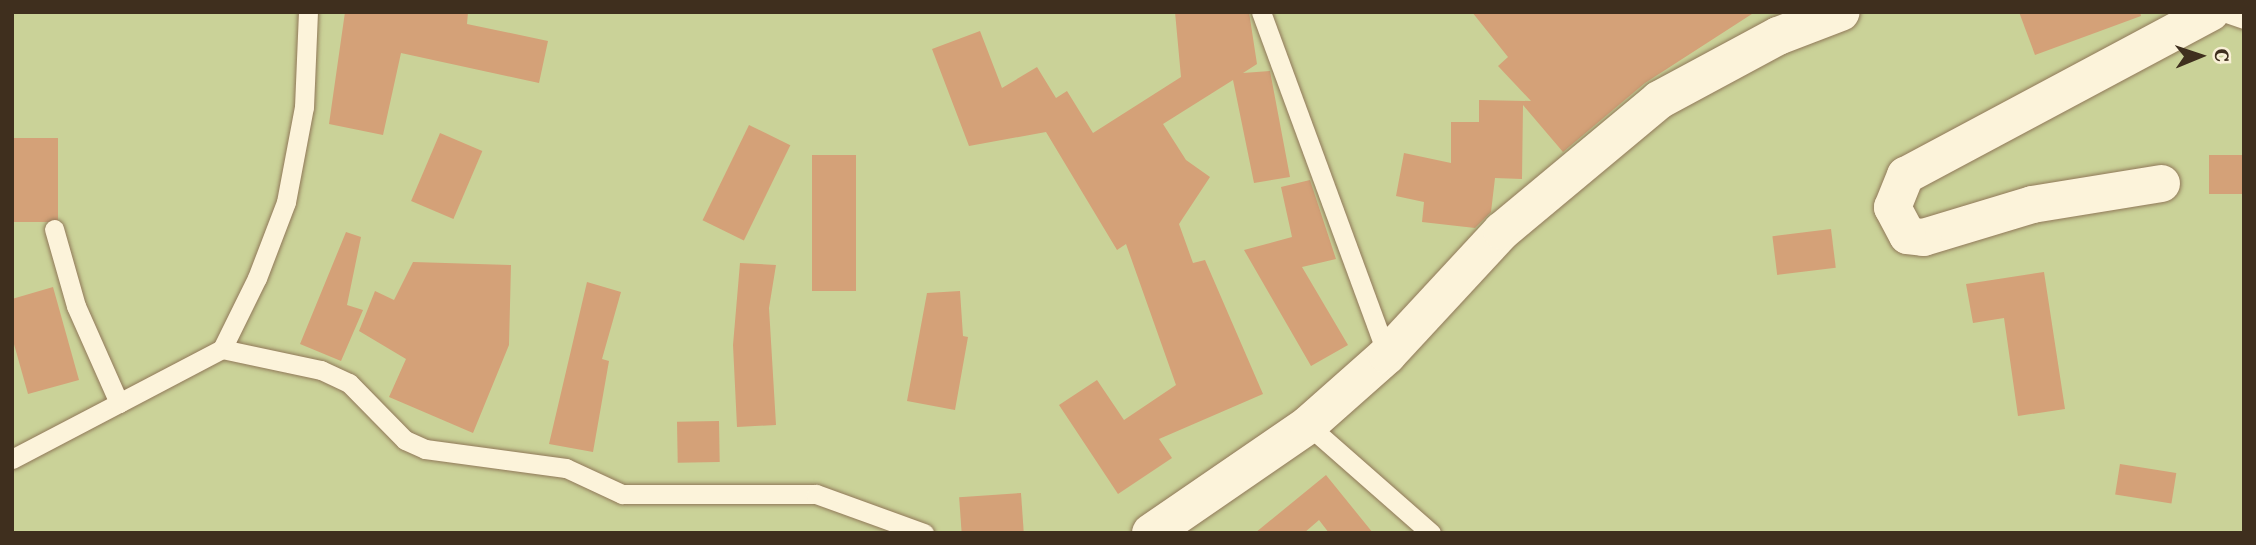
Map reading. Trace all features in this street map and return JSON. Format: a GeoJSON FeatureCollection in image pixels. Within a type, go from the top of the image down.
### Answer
{"type":"FeatureCollection","features":[{"type":"Feature","properties":{"kind":"street"},"geometry":{"type":"LineString","coordinates":[[1151,533],[1308,425],[1387,355],[1502,231],[1659,100],[1778,36],[1841,12]]}},
{"type":"Feature","properties":{"kind":"street"},"geometry":{"type":"LineString","coordinates":[[2161,183],[2032,204],[1923,237],[1908,236],[1892,207],[1905,175],[2210,12]]}},
{"type":"Feature","properties":{"kind":"lane"},"geometry":{"type":"LineString","coordinates":[[12,459],[222,349],[286,202],[304,107],[308,12]]}},
{"type":"Feature","properties":{"kind":"lane"},"geometry":{"type":"LineString","coordinates":[[1261,12],[1387,355]]}},
{"type":"Feature","properties":{"kind":"lane"},"geometry":{"type":"LineString","coordinates":[[2224,12],[2244,19]]}},
{"type":"Feature","properties":{"kind":"lane"},"geometry":{"type":"LineString","coordinates":[[54,229],[76,306],[119,403]]}},
{"type":"Feature","properties":{"kind":"lane"},"geometry":{"type":"LineString","coordinates":[[222,349],[321,370],[349,383],[405,440],[425,449],[566,468],[622,494],[816,494],[925,533]]}},
{"type":"Feature","properties":{"kind":"lane"},"geometry":{"type":"LineString","coordinates":[[1308,425],[1431,533]]}},
{"type":"Feature","properties":{"kind":"green space"},"geometry":{"type":"Polygon","coordinates":[[[12,12],[2244,12],[2244,533],[12,533],[12,12]]]}},
{"type":"Feature","properties":{"kind":"building"},"geometry":{"type":"Polygon","coordinates":[[[345,12],[468,12],[467,24],[548,41],[539,83],[401,53],[383,135],[329,124],[345,12]]]}},
{"type":"Feature","properties":{"kind":"building"},"geometry":{"type":"Polygon","coordinates":[[[1175,12],[1249,12],[1257,64],[1243,73],[1270,71],[1290,177],[1254,183],[1233,80],[1163,124],[1186,160],[1210,177],[1179,224],[1193,263],[1205,260],[1263,394],[1159,439],[1172,458],[1118,494],[1059,405],[1097,380],[1124,420],[1176,385],[1126,244],[1117,250],[1046,132],[969,146],[932,49],[980,31],[1002,88],[1037,67],[1056,98],[1067,91],[1093,133],[1181,77],[1175,12]]]}},
{"type":"Feature","properties":{"kind":"building"},"geometry":{"type":"Polygon","coordinates":[[[1472,12],[1755,12],[1645,83],[1563,152],[1523,105],[1522,179],[1495,178],[1491,212],[1475,228],[1422,222],[1424,202],[1396,196],[1404,153],[1451,163],[1451,122],[1479,122],[1479,100],[1531,101],[1498,66],[1508,57],[1472,12]]]}},
{"type":"Feature","properties":{"kind":"building"},"geometry":{"type":"Polygon","coordinates":[[[2019,12],[2140,12],[2141,16],[2035,55],[2019,12]]]}},
{"type":"Feature","properties":{"kind":"building"},"geometry":{"type":"Polygon","coordinates":[[[749,125],[790,145],[744,240],[703,220],[749,125]]]}},
{"type":"Feature","properties":{"kind":"building"},"geometry":{"type":"Polygon","coordinates":[[[440,133],[482,151],[453,219],[411,201],[440,133]]]}},
{"type":"Feature","properties":{"kind":"building"},"geometry":{"type":"Polygon","coordinates":[[[12,138],[58,138],[58,222],[12,222],[12,138]]]}},
{"type":"Feature","properties":{"kind":"building"},"geometry":{"type":"Polygon","coordinates":[[[812,155],[856,155],[856,291],[812,291],[812,155]]]}},
{"type":"Feature","properties":{"kind":"building"},"geometry":{"type":"Polygon","coordinates":[[[2209,155],[2244,155],[2244,194],[2209,194],[2209,155]]]}},
{"type":"Feature","properties":{"kind":"building"},"geometry":{"type":"Polygon","coordinates":[[[1310,180],[1336,259],[1302,267],[1348,345],[1311,366],[1244,250],[1292,237],[1281,187],[1310,180]]]}},
{"type":"Feature","properties":{"kind":"building"},"geometry":{"type":"Polygon","coordinates":[[[1831,229],[1836,268],[1777,275],[1772,236],[1831,229]]]}},
{"type":"Feature","properties":{"kind":"building"},"geometry":{"type":"Polygon","coordinates":[[[346,232],[361,237],[347,305],[363,310],[341,361],[300,344],[346,232]]]}},
{"type":"Feature","properties":{"kind":"building"},"geometry":{"type":"Polygon","coordinates":[[[413,262],[511,265],[509,345],[473,433],[389,397],[406,359],[359,331],[375,291],[394,300],[413,262]]]}},
{"type":"Feature","properties":{"kind":"building"},"geometry":{"type":"Polygon","coordinates":[[[740,263],[776,265],[769,308],[776,425],[737,427],[733,345],[740,263]]]}},
{"type":"Feature","properties":{"kind":"building"},"geometry":{"type":"Polygon","coordinates":[[[2044,272],[2065,409],[2018,416],[2004,318],[1973,323],[1966,284],[2044,272]]]}},
{"type":"Feature","properties":{"kind":"building"},"geometry":{"type":"Polygon","coordinates":[[[587,282],[621,292],[602,359],[609,361],[593,452],[549,444],[587,282]]]}},
{"type":"Feature","properties":{"kind":"building"},"geometry":{"type":"Polygon","coordinates":[[[53,287],[79,380],[28,394],[12,337],[12,299],[53,287]]]}},
{"type":"Feature","properties":{"kind":"building"},"geometry":{"type":"Polygon","coordinates":[[[960,291],[963,336],[968,337],[955,410],[907,401],[927,293],[960,291]]]}},
{"type":"Feature","properties":{"kind":"building"},"geometry":{"type":"Polygon","coordinates":[[[719,421],[720,462],[678,463],[677,422],[719,421]]]}},
{"type":"Feature","properties":{"kind":"building"},"geometry":{"type":"Polygon","coordinates":[[[2120,464],[2176,473],[2171,504],[2115,495],[2120,464]]]}},
{"type":"Feature","properties":{"kind":"building"},"geometry":{"type":"Polygon","coordinates":[[[1326,475],[1373,533],[1329,533],[1319,520],[1304,533],[1255,533],[1326,475]]]}},
{"type":"Feature","properties":{"kind":"building"},"geometry":{"type":"Polygon","coordinates":[[[1021,493],[1024,533],[962,533],[959,497],[1021,493]]]}}]}
